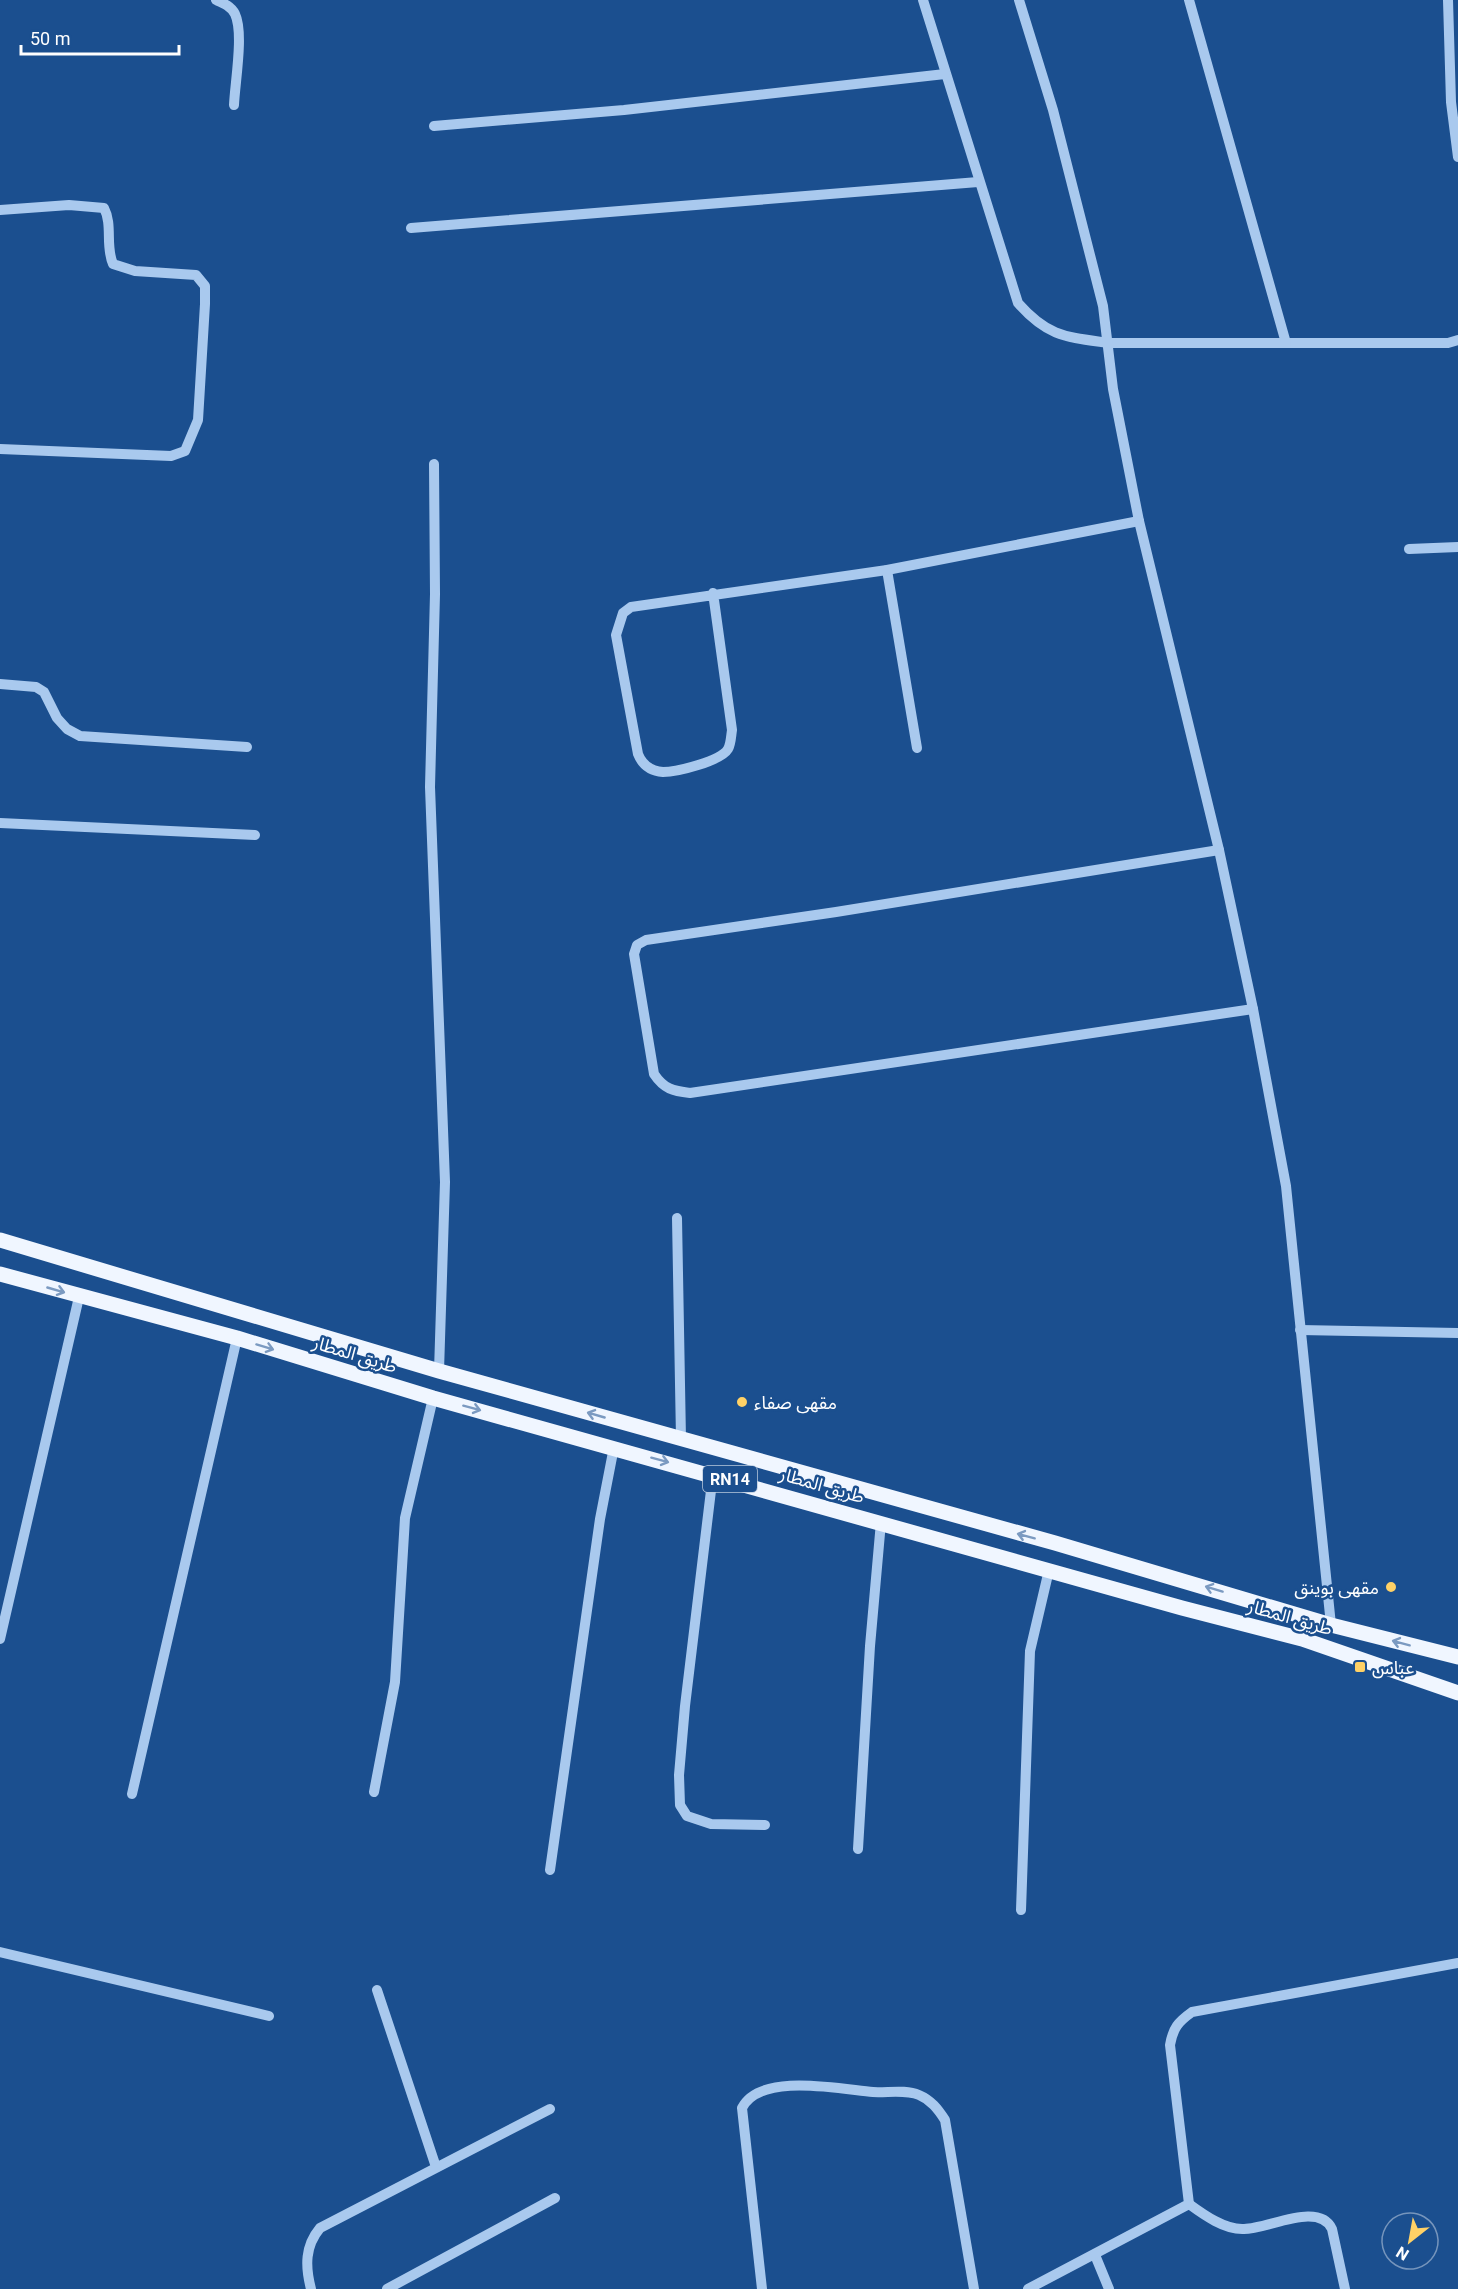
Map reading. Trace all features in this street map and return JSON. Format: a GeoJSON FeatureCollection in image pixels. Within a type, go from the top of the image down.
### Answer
{"type":"FeatureCollection","features":[{"type":"Feature","properties":{"kind":"main road","name":"طريق المطار"},"geometry":{"type":"LineString","coordinates":[[0,1240],[439,1371],[1162,1574],[1331,1625],[1458,1657]]}},
{"type":"Feature","properties":{"kind":"main road","name":"طريق المطار"},"geometry":{"type":"LineString","coordinates":[[0,1274],[237,1338],[433,1398],[714,1474],[1049,1570],[1302,1639],[1458,1693]]}},
{"type":"Feature","properties":{"kind":"street"},"geometry":{"type":"LineString","coordinates":[[216,0],[226,4],[235,14],[238,40],[234,105]]}},
{"type":"Feature","properties":{"kind":"street"},"geometry":{"type":"LineString","coordinates":[[923,0],[978,183],[1018,303],[1035,323],[1063,337],[1109,343],[1448,343],[1458,340]]}},
{"type":"Feature","properties":{"kind":"street"},"geometry":{"type":"LineString","coordinates":[[1019,0],[1053,110],[1088,243],[1109,343],[1113,389],[1139,521],[1219,850],[1254,1009],[1286,1186],[1331,1625]]}},
{"type":"Feature","properties":{"kind":"street"},"geometry":{"type":"LineString","coordinates":[[1189,0],[1286,343]]}},
{"type":"Feature","properties":{"kind":"street"},"geometry":{"type":"LineString","coordinates":[[1448,0],[1451,102],[1458,157]]}},
{"type":"Feature","properties":{"kind":"street"},"geometry":{"type":"LineString","coordinates":[[434,126],[624,110],[945,74]]}},
{"type":"Feature","properties":{"kind":"street"},"geometry":{"type":"LineString","coordinates":[[411,228],[978,183]]}},
{"type":"Feature","properties":{"kind":"street"},"geometry":{"type":"LineString","coordinates":[[0,210],[69,206],[104,208],[108,215],[109,255],[113,264],[135,271],[196,275],[205,286],[205,304],[198,420],[185,451],[171,456],[0,449]]}},
{"type":"Feature","properties":{"kind":"street"},"geometry":{"type":"LineString","coordinates":[[434,464],[435,594],[430,787],[445,1182],[439,1371]]}},
{"type":"Feature","properties":{"kind":"street"},"geometry":{"type":"LineString","coordinates":[[712,593],[732,730],[731,742],[722,756],[712,761],[662,772],[642,763],[638,754],[616,635],[623,613],[638,604],[712,593],[887,570],[1139,521]]}},
{"type":"Feature","properties":{"kind":"street"},"geometry":{"type":"LineString","coordinates":[[1409,549],[1458,547]]}},
{"type":"Feature","properties":{"kind":"street"},"geometry":{"type":"LineString","coordinates":[[887,570],[917,748]]}},
{"type":"Feature","properties":{"kind":"street"},"geometry":{"type":"LineString","coordinates":[[0,684],[36,687],[44,693],[62,724],[80,736],[248,747]]}},
{"type":"Feature","properties":{"kind":"street"},"geometry":{"type":"LineString","coordinates":[[0,823],[255,835]]}},
{"type":"Feature","properties":{"kind":"street"},"geometry":{"type":"LineString","coordinates":[[1219,850],[836,912],[646,940],[637,945],[634,954],[654,1074],[661,1084],[671,1091],[690,1093],[1254,1009]]}},
{"type":"Feature","properties":{"kind":"street"},"geometry":{"type":"LineString","coordinates":[[676,1218],[681,1439]]}},
{"type":"Feature","properties":{"kind":"street"},"geometry":{"type":"LineString","coordinates":[[0,1639],[79,1297]]}},
{"type":"Feature","properties":{"kind":"street"},"geometry":{"type":"LineString","coordinates":[[1300,1330],[1458,1333]]}},
{"type":"Feature","properties":{"kind":"street"},"geometry":{"type":"LineString","coordinates":[[132,1794],[237,1338]]}},
{"type":"Feature","properties":{"kind":"street"},"geometry":{"type":"LineString","coordinates":[[374,1792],[395,1682],[405,1518],[433,1398]]}},
{"type":"Feature","properties":{"kind":"street"},"geometry":{"type":"LineString","coordinates":[[550,1870],[600,1519],[614,1447]]}},
{"type":"Feature","properties":{"kind":"street"},"geometry":{"type":"LineString","coordinates":[[714,1474],[685,1706],[679,1775],[680,1806],[687,1816],[711,1824],[765,1825]]}},
{"type":"Feature","properties":{"kind":"street"},"geometry":{"type":"LineString","coordinates":[[858,1848],[870,1646],[881,1522]]}},
{"type":"Feature","properties":{"kind":"street"},"geometry":{"type":"LineString","coordinates":[[1021,1910],[1030,1651],[1049,1570]]}},
{"type":"Feature","properties":{"kind":"street"},"geometry":{"type":"LineString","coordinates":[[0,1952],[269,2016]]}},
{"type":"Feature","properties":{"kind":"street"},"geometry":{"type":"LineString","coordinates":[[1189,2204],[1170,2045],[1172,2030],[1181,2020],[1192,2012],[1458,1963]]}},
{"type":"Feature","properties":{"kind":"street"},"geometry":{"type":"LineString","coordinates":[[377,1990],[436,2167]]}},
{"type":"Feature","properties":{"kind":"street"},"geometry":{"type":"LineString","coordinates":[[762,2289],[742,2108],[746,2100],[754,2093],[767,2089],[833,2085],[867,2091],[910,2092],[938,2108],[945,2120],[974,2289]]}},
{"type":"Feature","properties":{"kind":"street"},"geometry":{"type":"LineString","coordinates":[[311,2289],[308,2250],[311,2238],[320,2228],[550,2109]]}},
{"type":"Feature","properties":{"kind":"street"},"geometry":{"type":"LineString","coordinates":[[387,2289],[555,2198]]}},
{"type":"Feature","properties":{"kind":"street"},"geometry":{"type":"LineString","coordinates":[[1028,2289],[1189,2204]]}},
{"type":"Feature","properties":{"kind":"street"},"geometry":{"type":"LineString","coordinates":[[1189,2204],[1234,2228],[1245,2229],[1309,2215],[1328,2221],[1345,2289]]}},
{"type":"Feature","properties":{"kind":"street"},"geometry":{"type":"LineString","coordinates":[[1095,2255],[1109,2289]]}},
{"type":"Feature","properties":{"kind":"place","name":"مقهى صفاء"},"geometry":{"type":"Point","coordinates":[742,1402]}},
{"type":"Feature","properties":{"kind":"place","name":"مقهى بوينق"},"geometry":{"type":"Point","coordinates":[1391,1587]}},
{"type":"Feature","properties":{"kind":"place","name":"عباس"},"geometry":{"type":"Point","coordinates":[1360,1667]}}]}
